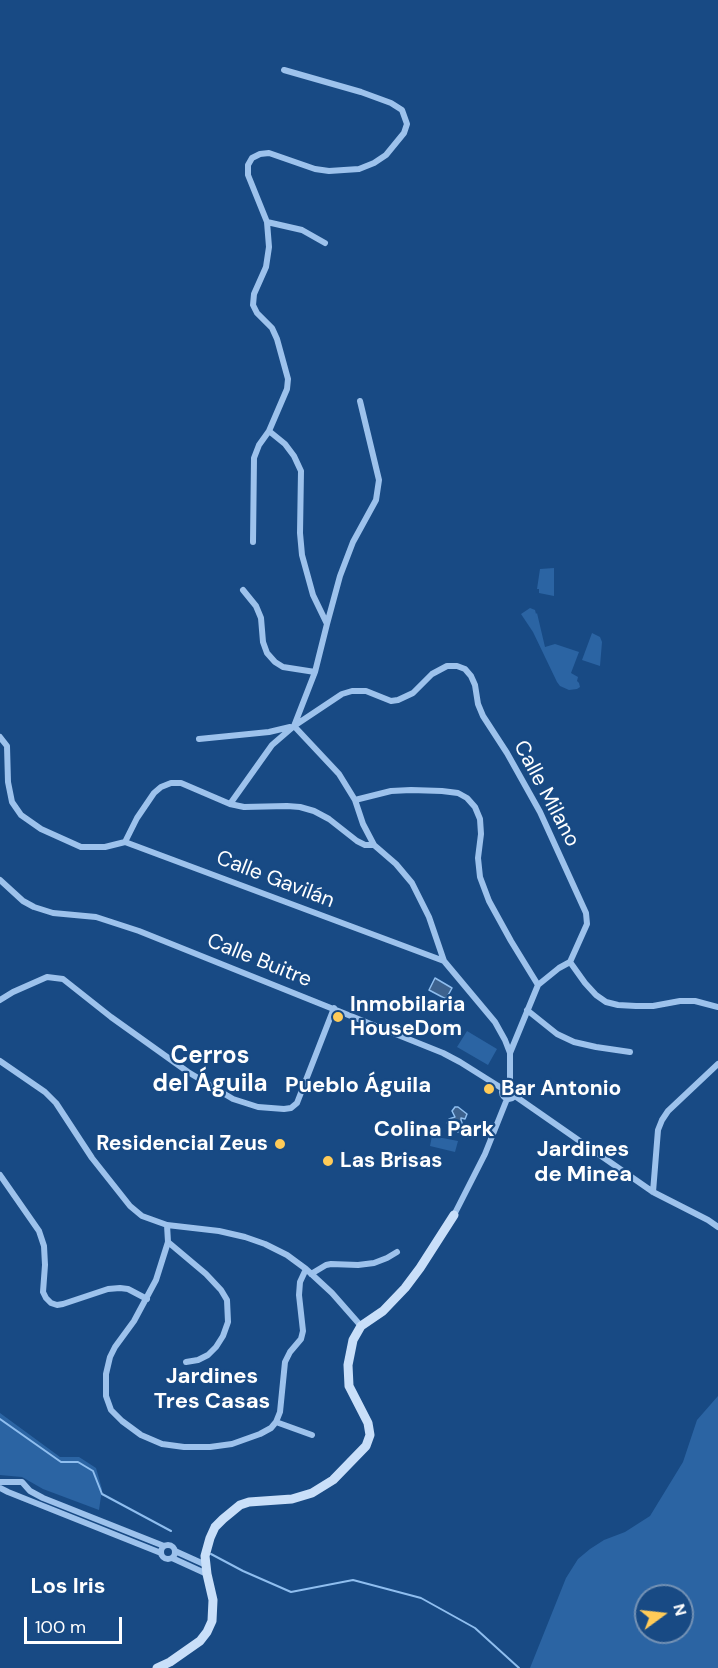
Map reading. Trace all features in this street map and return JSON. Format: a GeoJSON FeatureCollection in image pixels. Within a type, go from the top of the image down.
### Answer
{"type":"FeatureCollection","features":[{"type":"Feature","properties":{"kind":"street"},"geometry":{"type":"LineString","coordinates":[[253,542],[254,458],[287,390],[288,379],[272,328],[257,313],[253,305],[254,294],[266,267],[269,247],[267,222],[248,175],[248,165],[252,158],[269,153],[315,169],[328,171],[359,169],[386,155],[404,133],[407,124],[402,110],[391,103],[284,70]]}},
{"type":"Feature","properties":{"kind":"street"},"geometry":{"type":"LineString","coordinates":[[267,222],[302,231],[325,243]]}},
{"type":"Feature","properties":{"kind":"street"},"geometry":{"type":"LineString","coordinates":[[230,804],[272,745],[294,726],[315,672],[340,576],[353,542],[376,500],[379,480],[360,400]]}},
{"type":"Feature","properties":{"kind":"street"},"geometry":{"type":"LineString","coordinates":[[268,431],[285,444],[301,471],[302,555],[312,596],[327,624]]}},
{"type":"Feature","properties":{"kind":"street"},"geometry":{"type":"LineString","coordinates":[[243,590],[256,606],[261,618],[263,642],[267,653],[283,667],[315,672]]}},
{"type":"Feature","properties":{"kind":"street","name":"Calle Milano"},"geometry":{"type":"LineString","coordinates":[[294,726],[342,694],[351,691],[366,691],[391,701],[398,700],[413,693],[432,674],[447,666],[465,669],[475,686],[483,716],[540,812],[586,913],[587,924],[570,962]]}},
{"type":"Feature","properties":{"kind":"street"},"geometry":{"type":"LineString","coordinates":[[199,739],[269,732],[294,726]]}},
{"type":"Feature","properties":{"kind":"street"},"geometry":{"type":"LineString","coordinates":[[294,726],[339,774],[355,800],[363,824],[375,845],[412,883],[429,917],[444,962],[495,1022],[510,1053]]}},
{"type":"Feature","properties":{"kind":"street"},"geometry":{"type":"LineString","coordinates":[[0,737],[7,746],[8,782],[12,802],[21,814],[41,829],[81,848],[125,842],[137,818],[154,793],[171,783],[181,783],[230,804],[244,807],[287,806],[314,811],[329,819],[357,841],[365,845],[375,845]]}},
{"type":"Feature","properties":{"kind":"street"},"geometry":{"type":"LineString","coordinates":[[355,800],[391,791],[411,790],[442,790],[467,798],[475,807],[480,819],[478,858],[480,877],[489,901],[538,985]]}},
{"type":"Feature","properties":{"kind":"street","name":"Calle Gavilán"},"geometry":{"type":"LineString","coordinates":[[125,842],[444,962]]}},
{"type":"Feature","properties":{"kind":"street","name":"Calle Buitre"},"geometry":{"type":"LineString","coordinates":[[0,880],[23,901],[34,907],[53,913],[96,917],[124,925],[443,1053],[503,1089]]}},
{"type":"Feature","properties":{"kind":"street"},"geometry":{"type":"LineString","coordinates":[[510,1086],[510,1053],[538,985],[570,962],[596,995],[606,1002],[636,1006],[696,1001],[718,1007]]}},
{"type":"Feature","properties":{"kind":"street"},"geometry":{"type":"LineString","coordinates":[[0,1000],[47,977],[63,979],[111,1017],[188,1072],[233,1099],[258,1107],[284,1109],[291,1108],[297,1103],[334,1008]]}},
{"type":"Feature","properties":{"kind":"street"},"geometry":{"type":"LineString","coordinates":[[527,1010],[557,1034],[574,1041],[630,1052]]}},
{"type":"Feature","properties":{"kind":"street"},"geometry":{"type":"LineString","coordinates":[[0,1061],[45,1092],[56,1103],[92,1158],[130,1206],[142,1216],[167,1225],[219,1231],[265,1244],[286,1255],[308,1271],[332,1293],[361,1326]]}},
{"type":"Feature","properties":{"kind":"street"},"geometry":{"type":"LineString","coordinates":[[653,1192],[658,1130],[662,1120],[668,1111],[718,1064]]}},
{"type":"Feature","properties":{"kind":"street"},"geometry":{"type":"LineString","coordinates":[[507,1099],[503,1089],[506,1086],[515,1089],[515,1096]]}},
{"type":"Feature","properties":{"kind":"street"},"geometry":{"type":"LineString","coordinates":[[507,1099],[515,1096]]}},
{"type":"Feature","properties":{"kind":"street"},"geometry":{"type":"LineString","coordinates":[[515,1096],[653,1192],[718,1227]]}},
{"type":"Feature","properties":{"kind":"street"},"geometry":{"type":"LineString","coordinates":[[157,1668],[170,1662],[200,1641],[212,1622],[213,1600],[206,1569],[207,1547],[215,1527],[240,1505],[249,1502],[292,1499],[312,1493],[333,1480],[366,1446],[370,1435],[368,1422],[349,1386],[348,1365],[353,1340],[361,1326],[383,1311],[420,1269],[454,1215],[485,1154],[507,1099]]}},
{"type":"Feature","properties":{"kind":"street"},"geometry":{"type":"LineString","coordinates":[[0,1175],[39,1231],[44,1246],[43,1292],[51,1303],[63,1304],[108,1289],[120,1288],[128,1289],[147,1299]]}},
{"type":"Feature","properties":{"kind":"street"},"geometry":{"type":"LineString","coordinates":[[167,1225],[168,1242],[156,1281],[134,1321],[110,1357],[106,1374],[106,1396],[111,1410],[141,1435],[162,1444],[184,1447],[232,1444],[260,1434],[276,1422],[280,1412],[285,1362],[301,1339],[303,1331],[300,1282],[308,1271],[332,1264],[374,1263],[397,1251]]}},
{"type":"Feature","properties":{"kind":"street"},"geometry":{"type":"LineString","coordinates":[[168,1242],[206,1274],[227,1300],[228,1322],[216,1347],[208,1355],[186,1362]]}},
{"type":"Feature","properties":{"kind":"street"},"geometry":{"type":"LineString","coordinates":[[276,1422],[312,1435]]}},
{"type":"Feature","properties":{"kind":"street"},"geometry":{"type":"LineString","coordinates":[[0,1482],[22,1482],[30,1491],[43,1498],[163,1549]]}},
{"type":"Feature","properties":{"kind":"street"},"geometry":{"type":"LineString","coordinates":[[17,1496],[13,1488],[18,1482]]}},
{"type":"Feature","properties":{"kind":"street"},"geometry":{"type":"LineString","coordinates":[[17,1496],[25,1493],[25,1485]]}},
{"type":"Feature","properties":{"kind":"street"},"geometry":{"type":"LineString","coordinates":[[0,1488],[163,1549],[171,1546],[173,1555]]}},
{"type":"Feature","properties":{"kind":"street"},"geometry":{"type":"LineString","coordinates":[[163,1549],[165,1558],[173,1555],[206,1569]]}},
{"type":"Feature","properties":{"kind":"shaded area"},"geometry":{"type":"Polygon","coordinates":[[[554,568],[554,596],[539,593],[537,589],[540,569],[554,568]]]}},
{"type":"Feature","properties":{"kind":"shaded area"},"geometry":{"type":"Polygon","coordinates":[[[530,608],[537,613],[545,647],[555,644],[579,652],[571,673],[578,677],[580,687],[577,689],[569,690],[557,682],[533,632],[521,614],[530,608]]]}},
{"type":"Feature","properties":{"kind":"shaded area"},"geometry":{"type":"Polygon","coordinates":[[[592,633],[600,637],[602,642],[600,666],[582,660],[592,633]]]}},
{"type":"Feature","properties":{"kind":"shaded area"},"geometry":{"type":"Polygon","coordinates":[[[435,978],[452,988],[446,999],[429,990],[435,978]]]}},
{"type":"Feature","properties":{"kind":"shaded area"},"geometry":{"type":"Polygon","coordinates":[[[467,1031],[497,1049],[488,1065],[457,1047],[467,1031]]]}},
{"type":"Feature","properties":{"kind":"shaded area"},"geometry":{"type":"Polygon","coordinates":[[[455,1107],[467,1114],[465,1119],[461,1118],[462,1123],[458,1132],[447,1123],[449,1119],[455,1117],[452,1111],[455,1107]]]}},
{"type":"Feature","properties":{"kind":"shaded area"},"geometry":{"type":"Polygon","coordinates":[[[432,1136],[458,1141],[455,1152],[430,1146],[432,1136]]]}},
{"type":"Feature","properties":{"kind":"shaded area"},"geometry":{"type":"Polygon","coordinates":[[[718,1396],[718,1668],[530,1668],[566,1578],[578,1559],[604,1540],[625,1532],[650,1516],[683,1462],[697,1420],[718,1396]]]}},
{"type":"Feature","properties":{"kind":"shaded area"},"geometry":{"type":"Polygon","coordinates":[[[0,1413],[60,1457],[79,1457],[96,1468],[102,1489],[99,1510],[43,1489],[22,1477],[0,1475],[0,1413]]]}},
{"type":"Feature","properties":{"kind":"waterway"},"geometry":{"type":"LineString","coordinates":[[0,1419],[61,1462],[78,1462],[93,1471],[102,1494],[171,1531]]}},
{"type":"Feature","properties":{"kind":"waterway"},"geometry":{"type":"LineString","coordinates":[[211,1554],[291,1592],[353,1580],[421,1598],[475,1628],[519,1668]]}},
{"type":"Feature","properties":{"kind":"place","name":"Inmobilaria HouseDom"},"geometry":{"type":"Point","coordinates":[338,1017]}},
{"type":"Feature","properties":{"kind":"place","name":"Bar Antonio"},"geometry":{"type":"Point","coordinates":[489,1089]}},
{"type":"Feature","properties":{"kind":"place","name":"Residencial Zeus"},"geometry":{"type":"Point","coordinates":[280,1144]}},
{"type":"Feature","properties":{"kind":"place","name":"Las Brisas"},"geometry":{"type":"Point","coordinates":[328,1161]}},
{"type":"Feature","properties":{"kind":"district","name":"Cerros del Águila"},"geometry":{"type":"Point","coordinates":[210,1071]}},
{"type":"Feature","properties":{"kind":"district","name":"Pueblo Águila"},"geometry":{"type":"Point","coordinates":[358,1086]}},
{"type":"Feature","properties":{"kind":"district","name":"Colina Park"},"geometry":{"type":"Point","coordinates":[434,1130]}},
{"type":"Feature","properties":{"kind":"district","name":"Jardines de Minea"},"geometry":{"type":"Point","coordinates":[583,1162]}},
{"type":"Feature","properties":{"kind":"district","name":"Jardines Tres Casas"},"geometry":{"type":"Point","coordinates":[212,1390]}},
{"type":"Feature","properties":{"kind":"district","name":"Los Iris"},"geometry":{"type":"Point","coordinates":[68,1587]}}]}
